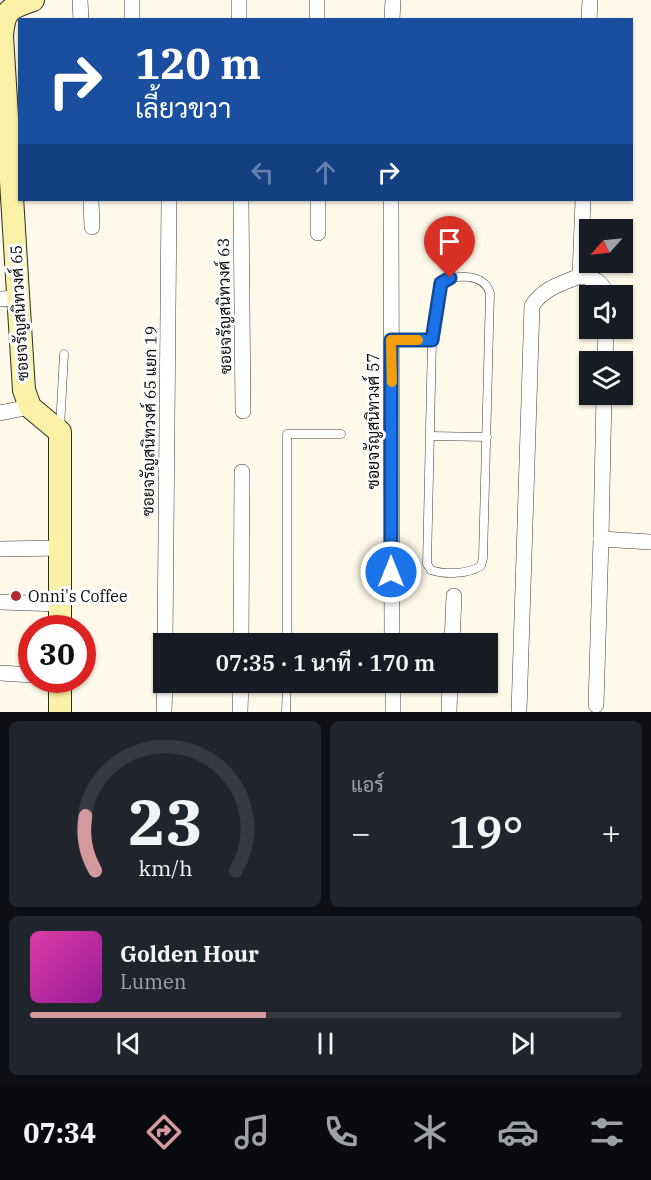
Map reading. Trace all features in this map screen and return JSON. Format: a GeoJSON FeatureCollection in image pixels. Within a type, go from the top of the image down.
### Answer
{"type":"FeatureCollection","features":[{"type":"Feature","properties":{"kind":"street","name":"ซอยจรัญสนิทวงศ์ 65"},"geometry":{"type":"LineString","coordinates":[[30,407],[24,390],[9,298],[2,36],[3,20],[8,11],[33,0]]}},
{"type":"Feature","properties":{"kind":"street"},"geometry":{"type":"LineString","coordinates":[[80,0],[81,18]]}},
{"type":"Feature","properties":{"kind":"street"},"geometry":{"type":"LineString","coordinates":[[132,0],[132,18]]}},
{"type":"Feature","properties":{"kind":"street"},"geometry":{"type":"LineString","coordinates":[[238,0],[239,18]]}},
{"type":"Feature","properties":{"kind":"street"},"geometry":{"type":"LineString","coordinates":[[317,0],[317,18]]}},
{"type":"Feature","properties":{"kind":"street"},"geometry":{"type":"LineString","coordinates":[[392,18],[393,0]]}},
{"type":"Feature","properties":{"kind":"street"},"geometry":{"type":"LineString","coordinates":[[590,0],[590,18]]}},
{"type":"Feature","properties":{"kind":"street"},"geometry":{"type":"LineString","coordinates":[[91,201],[92,227]]}},
{"type":"Feature","properties":{"kind":"street","name":"ซอยจรัญสนิทวงศ์ 65 แยก 19"},"geometry":{"type":"LineString","coordinates":[[165,633],[169,201]]}},
{"type":"Feature","properties":{"kind":"street","name":"ซอยจรัญสนิทวงศ์ 63"},"geometry":{"type":"LineString","coordinates":[[241,201],[243,411]]}},
{"type":"Feature","properties":{"kind":"street"},"geometry":{"type":"LineString","coordinates":[[318,201],[318,233]]}},
{"type":"Feature","properties":{"kind":"street","name":"ซอยจรัญสนิทวงศ์ 57"},"geometry":{"type":"LineString","coordinates":[[391,201],[392,633]]}},
{"type":"Feature","properties":{"kind":"street"},"geometry":{"type":"LineString","coordinates":[[573,279],[583,201]]}},
{"type":"Feature","properties":{"kind":"street"},"geometry":{"type":"LineString","coordinates":[[519,712],[532,306],[537,297],[573,279],[592,278],[602,285]]}},
{"type":"Feature","properties":{"kind":"street"},"geometry":{"type":"LineString","coordinates":[[596,705],[604,405]]}},
{"type":"Feature","properties":{"kind":"street"},"geometry":{"type":"LineString","coordinates":[[0,413],[30,407],[60,432],[62,548],[60,615]]}},
{"type":"Feature","properties":{"kind":"street"},"geometry":{"type":"LineString","coordinates":[[241,633],[242,472]]}},
{"type":"Feature","properties":{"kind":"street"},"geometry":{"type":"LineString","coordinates":[[601,539],[651,542]]}},
{"type":"Feature","properties":{"kind":"street"},"geometry":{"type":"LineString","coordinates":[[0,549],[62,548]]}},
{"type":"Feature","properties":{"kind":"street"},"geometry":{"type":"LineString","coordinates":[[452,633],[454,596]]}},
{"type":"Feature","properties":{"kind":"street"},"geometry":{"type":"LineString","coordinates":[[0,602],[60,604]]}},
{"type":"Feature","properties":{"kind":"street"},"geometry":{"type":"LineString","coordinates":[[0,673],[18,674]]}},
{"type":"Feature","properties":{"kind":"street"},"geometry":{"type":"LineString","coordinates":[[60,693],[60,712]]}},
{"type":"Feature","properties":{"kind":"street"},"geometry":{"type":"LineString","coordinates":[[164,712],[165,693]]}},
{"type":"Feature","properties":{"kind":"street"},"geometry":{"type":"LineString","coordinates":[[240,712],[241,693]]}},
{"type":"Feature","properties":{"kind":"street"},"geometry":{"type":"LineString","coordinates":[[393,693],[393,712]]}},
{"type":"Feature","properties":{"kind":"street"},"geometry":{"type":"LineString","coordinates":[[449,712],[450,693]]}},
{"type":"Feature","properties":{"kind":"lane"},"geometry":{"type":"LineString","coordinates":[[450,278],[460,278],[480,279],[487,285],[490,293],[487,436],[481,566],[474,571],[439,573],[431,570],[428,564],[432,340],[441,283],[450,278]]}},
{"type":"Feature","properties":{"kind":"lane"},"geometry":{"type":"LineString","coordinates":[[391,340],[432,340]]}},
{"type":"Feature","properties":{"kind":"lane"},"geometry":{"type":"LineString","coordinates":[[60,432],[64,354]]}},
{"type":"Feature","properties":{"kind":"lane"},"geometry":{"type":"LineString","coordinates":[[287,633],[287,435],[340,434]]}},
{"type":"Feature","properties":{"kind":"lane"},"geometry":{"type":"LineString","coordinates":[[432,436],[487,436]]}},
{"type":"Feature","properties":{"kind":"lane"},"geometry":{"type":"LineString","coordinates":[[286,712],[287,693]]}},
{"type":"Feature","properties":{"kind":"slow traffic"},"geometry":{"type":"LineString","coordinates":[[392,382],[391,340],[418,340]]}},
{"type":"Feature","properties":{"kind":"place","name":"Onni's Coffee"},"geometry":{"type":"Point","coordinates":[16,596]}},
{"type":"Feature","properties":{"kind":"route"},"geometry":{"type":"LineString","coordinates":[[391,572],[391,340],[432,340],[438,292],[441,283],[450,278]]}}]}
